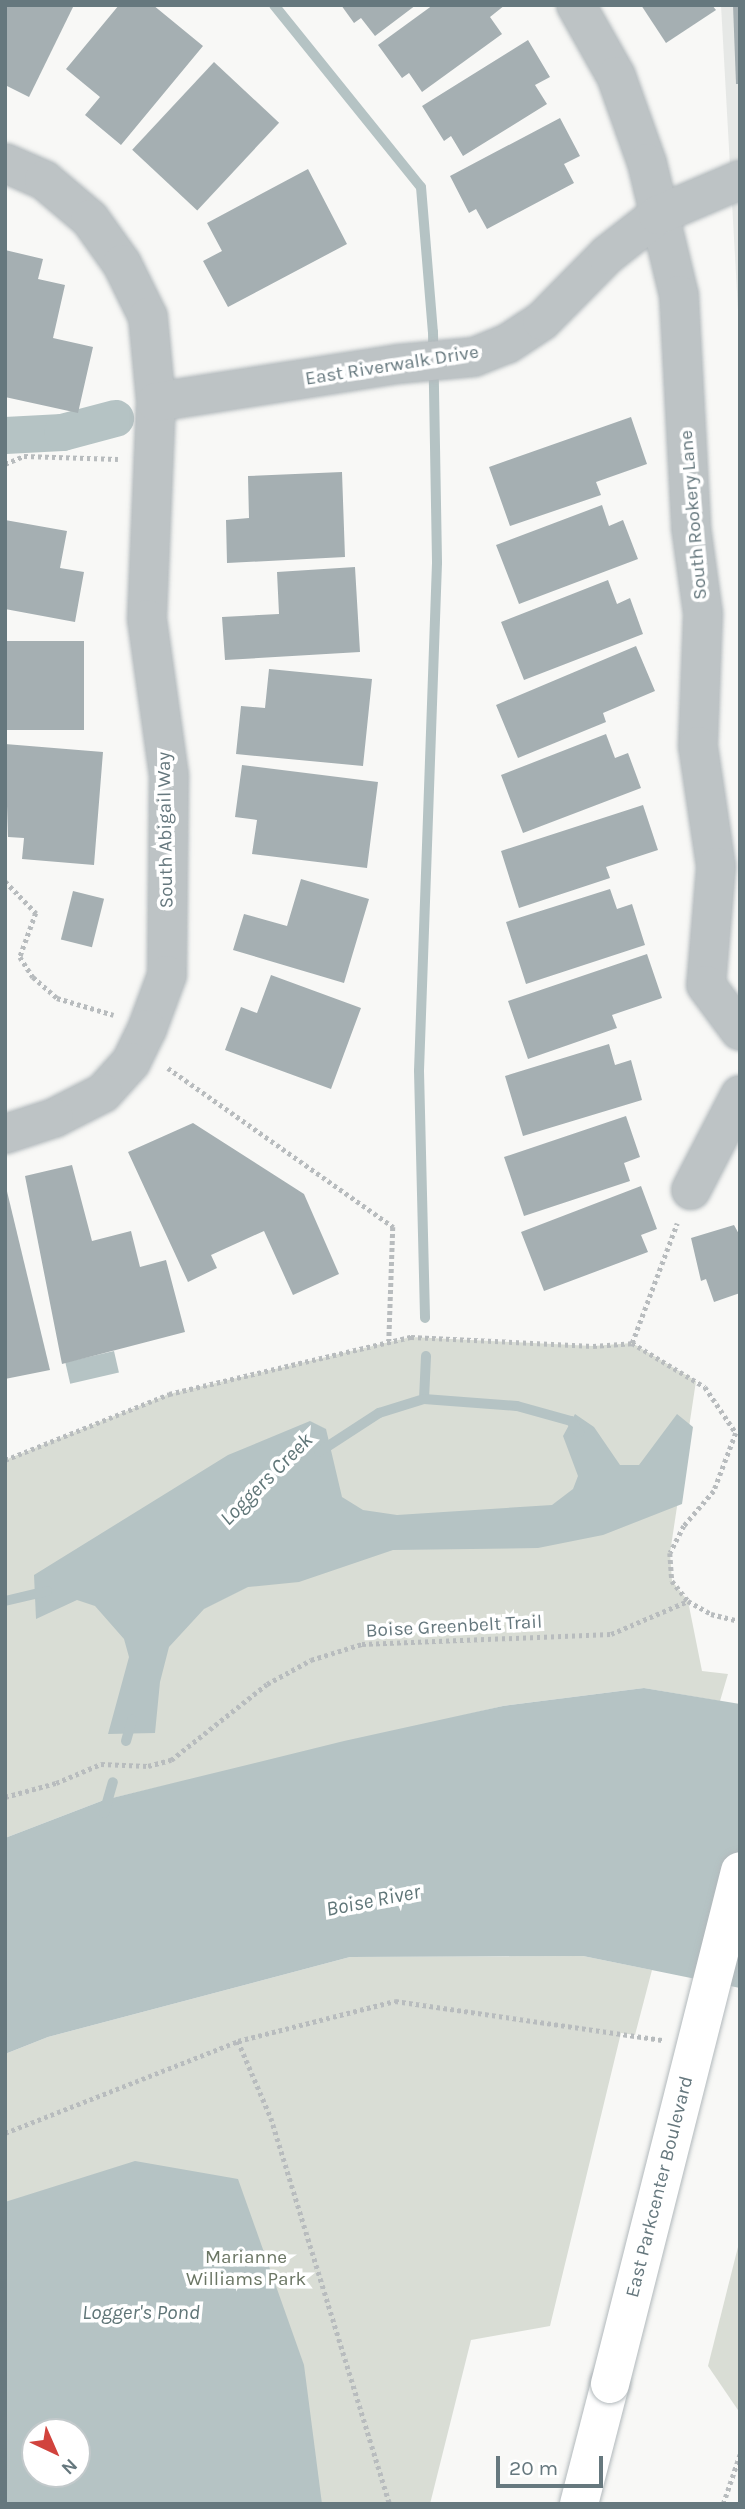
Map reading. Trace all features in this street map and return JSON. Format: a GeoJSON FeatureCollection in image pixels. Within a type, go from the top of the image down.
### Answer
{"type":"FeatureCollection","features":[{"type":"Feature","properties":{"kind":"main road","name":"East Parkcenter Boulevard"},"geometry":{"type":"LineString","coordinates":[[579,2504],[740,1871]]}},
{"type":"Feature","properties":{"kind":"street","name":"South Rookery Lane"},"geometry":{"type":"LineString","coordinates":[[576,5],[616,76],[647,163],[679,295],[691,527],[703,614],[698,746],[716,867],[706,985],[740,1031]]}},
{"type":"Feature","properties":{"kind":"street","name":"South Abigail Way"},"geometry":{"type":"LineString","coordinates":[[5,163],[44,180],[81,211],[122,264],[148,317],[156,402],[146,619],[169,776],[167,975],[131,1062],[103,1093],[54,1118],[5,1134]]}},
{"type":"Feature","properties":{"kind":"street","name":"East Riverwalk Drive"},"geometry":{"type":"LineString","coordinates":[[156,402],[398,365],[474,357],[507,344],[542,321],[607,255],[658,215],[740,180]]}},
{"type":"Feature","properties":{"kind":"street"},"geometry":{"type":"LineString","coordinates":[[691,1190],[740,1095]]}},
{"type":"Feature","properties":{"kind":"path"},"geometry":{"type":"LineString","coordinates":[[5,464],[24,456],[119,459]]}},
{"type":"Feature","properties":{"kind":"path"},"geometry":{"type":"LineString","coordinates":[[5,881],[36,913],[20,957],[33,977],[57,998],[124,1020]]}},
{"type":"Feature","properties":{"kind":"path"},"geometry":{"type":"LineString","coordinates":[[164,1066],[213,1095],[393,1227],[389,1341]]}},
{"type":"Feature","properties":{"kind":"path"},"geometry":{"type":"LineString","coordinates":[[632,1343],[691,1190]]}},
{"type":"Feature","properties":{"kind":"path"},"geometry":{"type":"LineString","coordinates":[[5,1460],[169,1394],[389,1341],[411,1337],[593,1346],[632,1343],[705,1387],[738,1431],[714,1491],[684,1526],[670,1553],[672,1581],[688,1601],[711,1614],[740,1621]]}},
{"type":"Feature","properties":{"kind":"path","name":"Boise Greenbelt Trail"},"geometry":{"type":"LineString","coordinates":[[5,1797],[56,1783],[100,1763],[148,1766],[171,1760],[267,1684],[311,1660],[362,1644],[611,1634],[688,1601]]}},
{"type":"Feature","properties":{"kind":"path"},"geometry":{"type":"LineString","coordinates":[[5,2133],[239,2041],[395,2001],[667,2041]]}},
{"type":"Feature","properties":{"kind":"path"},"geometry":{"type":"LineString","coordinates":[[239,2041],[271,2118],[390,2504]]}},
{"type":"Feature","properties":{"kind":"path"},"geometry":{"type":"LineString","coordinates":[[723,2504],[740,2454]]}},
{"type":"Feature","properties":{"kind":"shaded area"},"geometry":{"type":"Polygon","coordinates":[[[721,5],[740,5],[740,346],[721,5]]]}},
{"type":"Feature","properties":{"kind":"green space"},"geometry":{"type":"Polygon","coordinates":[[[411,1337],[593,1346],[632,1343],[696,1381],[670,1553],[672,1581],[688,1601],[702,1671],[728,1674],[720,1701],[644,1688],[503,1706],[104,1800],[5,1838],[5,1460],[169,1394],[411,1337]]]}},
{"type":"Feature","properties":{"kind":"green space","name":"Marianne Williams Park"},"geometry":{"type":"Polygon","coordinates":[[[583,1956],[652,1970],[635,2035],[621,2033],[550,2326],[471,2340],[430,2504],[5,2504],[5,2054],[48,2037],[350,1957],[583,1956]]]}},
{"type":"Feature","properties":{"kind":"green space"},"geometry":{"type":"Polygon","coordinates":[[[740,2239],[740,2413],[708,2366],[740,2239]]]}},
{"type":"Feature","properties":{"kind":"water"},"geometry":{"type":"Polygon","coordinates":[[[114,1351],[119,1372],[70,1384],[65,1362],[114,1351]]]}},
{"type":"Feature","properties":{"kind":"water"},"geometry":{"type":"Polygon","coordinates":[[[575,1414],[594,1427],[620,1465],[639,1465],[677,1414],[693,1427],[682,1504],[603,1535],[538,1548],[393,1550],[299,1582],[248,1587],[204,1609],[169,1647],[160,1682],[155,1733],[108,1734],[129,1657],[124,1639],[95,1606],[77,1600],[36,1619],[34,1575],[228,1455],[310,1421],[326,1429],[342,1497],[363,1510],[397,1515],[552,1505],[573,1489],[578,1476],[563,1436],[575,1414]]]}},
{"type":"Feature","properties":{"kind":"water","name":"Boise River"},"geometry":{"type":"Polygon","coordinates":[[[644,1688],[740,1704],[740,1988],[583,1956],[350,1957],[48,2037],[5,2054],[5,1838],[104,1800],[344,1741],[503,1706],[644,1688]]]}},
{"type":"Feature","properties":{"kind":"water","name":"Logger's Pond"},"geometry":{"type":"Polygon","coordinates":[[[135,2161],[238,2179],[304,2365],[322,2504],[5,2504],[5,2202],[135,2161]]]}},
{"type":"Feature","properties":{"kind":"building"},"geometry":{"type":"Polygon","coordinates":[[[5,5],[74,5],[29,97],[5,85],[5,5]]]}},
{"type":"Feature","properties":{"kind":"building"},"geometry":{"type":"Polygon","coordinates":[[[119,5],[153,5],[203,46],[121,145],[85,115],[100,97],[66,69],[119,5]]]}},
{"type":"Feature","properties":{"kind":"building"},"geometry":{"type":"Polygon","coordinates":[[[341,5],[416,5],[375,36],[361,18],[354,23],[341,5]]]}},
{"type":"Feature","properties":{"kind":"building"},"geometry":{"type":"Polygon","coordinates":[[[433,5],[505,5],[490,17],[502,34],[422,92],[409,73],[402,78],[378,45],[433,5]]]}},
{"type":"Feature","properties":{"kind":"building"},"geometry":{"type":"Polygon","coordinates":[[[641,5],[712,5],[716,10],[666,43],[641,5]]]}},
{"type":"Feature","properties":{"kind":"building"},"geometry":{"type":"Polygon","coordinates":[[[733,5],[740,5],[740,84],[736,84],[733,5]]]}},
{"type":"Feature","properties":{"kind":"building"},"geometry":{"type":"Polygon","coordinates":[[[528,40],[550,77],[535,85],[547,104],[463,156],[451,136],[444,141],[422,106],[528,40]]]}},
{"type":"Feature","properties":{"kind":"building"},"geometry":{"type":"Polygon","coordinates":[[[214,62],[279,123],[197,210],[132,150],[214,62]]]}},
{"type":"Feature","properties":{"kind":"building"},"geometry":{"type":"Polygon","coordinates":[[[560,118],[580,156],[564,164],[574,183],[487,229],[476,209],[469,213],[450,176],[560,118]]]}},
{"type":"Feature","properties":{"kind":"building"},"geometry":{"type":"Polygon","coordinates":[[[308,169],[347,244],[228,307],[203,261],[222,251],[207,223],[308,169]]]}},
{"type":"Feature","properties":{"kind":"building"},"geometry":{"type":"Polygon","coordinates":[[[5,250],[43,259],[38,279],[65,285],[53,338],[93,347],[78,413],[5,397],[5,250]]]}},
{"type":"Feature","properties":{"kind":"building"},"geometry":{"type":"Polygon","coordinates":[[[631,417],[647,464],[596,482],[601,495],[510,526],[489,467],[631,417]]]}},
{"type":"Feature","properties":{"kind":"building"},"geometry":{"type":"Polygon","coordinates":[[[342,472],[345,557],[227,563],[226,520],[249,518],[248,476],[342,472]]]}},
{"type":"Feature","properties":{"kind":"building"},"geometry":{"type":"Polygon","coordinates":[[[602,505],[609,526],[623,520],[638,559],[519,604],[496,545],[602,505]]]}},
{"type":"Feature","properties":{"kind":"building"},"geometry":{"type":"Polygon","coordinates":[[[5,520],[67,531],[60,568],[84,572],[75,622],[5,609],[5,520]]]}},
{"type":"Feature","properties":{"kind":"building"},"geometry":{"type":"Polygon","coordinates":[[[355,567],[360,652],[225,660],[222,617],[279,614],[277,572],[355,567]]]}},
{"type":"Feature","properties":{"kind":"building"},"geometry":{"type":"Polygon","coordinates":[[[608,580],[617,604],[630,598],[643,634],[524,680],[501,622],[608,580]]]}},
{"type":"Feature","properties":{"kind":"building"},"geometry":{"type":"Polygon","coordinates":[[[5,641],[84,641],[84,730],[5,730],[5,641]]]}},
{"type":"Feature","properties":{"kind":"building"},"geometry":{"type":"Polygon","coordinates":[[[636,646],[655,691],[603,713],[606,722],[518,758],[496,705],[636,646]]]}},
{"type":"Feature","properties":{"kind":"building"},"geometry":{"type":"Polygon","coordinates":[[[269,669],[372,679],[363,766],[236,754],[241,706],[265,708],[269,669]]]}},
{"type":"Feature","properties":{"kind":"building"},"geometry":{"type":"Polygon","coordinates":[[[606,734],[615,758],[628,753],[641,788],[523,833],[501,775],[606,734]]]}},
{"type":"Feature","properties":{"kind":"building"},"geometry":{"type":"Polygon","coordinates":[[[5,744],[103,752],[94,865],[22,859],[24,838],[8,837],[5,744]]]}},
{"type":"Feature","properties":{"kind":"building"},"geometry":{"type":"Polygon","coordinates":[[[242,765],[378,782],[367,868],[252,854],[257,820],[235,817],[242,765]]]}},
{"type":"Feature","properties":{"kind":"building"},"geometry":{"type":"Polygon","coordinates":[[[643,805],[658,850],[606,867],[610,878],[519,908],[501,851],[643,805]]]}},
{"type":"Feature","properties":{"kind":"building"},"geometry":{"type":"Polygon","coordinates":[[[301,879],[369,899],[344,983],[233,950],[244,914],[287,926],[301,879]]]}},
{"type":"Feature","properties":{"kind":"building"},"geometry":{"type":"Polygon","coordinates":[[[610,889],[617,909],[632,904],[645,945],[526,984],[506,922],[610,889]]]}},
{"type":"Feature","properties":{"kind":"building"},"geometry":{"type":"Polygon","coordinates":[[[73,891],[104,899],[92,947],[61,940],[73,891]]]}},
{"type":"Feature","properties":{"kind":"building"},"geometry":{"type":"Polygon","coordinates":[[[647,954],[662,998],[612,1015],[617,1028],[528,1059],[508,1001],[647,954]]]}},
{"type":"Feature","properties":{"kind":"building"},"geometry":{"type":"Polygon","coordinates":[[[271,975],[361,1008],[331,1089],[225,1050],[241,1007],[257,1013],[271,975]]]}},
{"type":"Feature","properties":{"kind":"building"},"geometry":{"type":"Polygon","coordinates":[[[609,1044],[615,1065],[631,1060],[642,1100],[523,1136],[505,1076],[609,1044]]]}},
{"type":"Feature","properties":{"kind":"building"},"geometry":{"type":"Polygon","coordinates":[[[626,1116],[640,1157],[624,1163],[630,1181],[524,1216],[504,1157],[626,1116]]]}},
{"type":"Feature","properties":{"kind":"building"},"geometry":{"type":"Polygon","coordinates":[[[193,1123],[304,1194],[339,1274],[293,1295],[264,1231],[211,1255],[217,1268],[188,1282],[128,1152],[193,1123]]]}},
{"type":"Feature","properties":{"kind":"building"},"geometry":{"type":"Polygon","coordinates":[[[72,1165],[92,1241],[131,1231],[140,1267],[166,1260],[185,1332],[62,1364],[25,1176],[72,1165]]]}},
{"type":"Feature","properties":{"kind":"building"},"geometry":{"type":"Polygon","coordinates":[[[5,1183],[50,1370],[5,1379],[5,1183]]]}},
{"type":"Feature","properties":{"kind":"building"},"geometry":{"type":"Polygon","coordinates":[[[641,1186],[657,1229],[641,1235],[648,1252],[544,1291],[521,1232],[641,1186]]]}},
{"type":"Feature","properties":{"kind":"building"},"geometry":{"type":"Polygon","coordinates":[[[734,1225],[740,1236],[740,1293],[714,1302],[706,1279],[701,1281],[691,1238],[734,1225]]]}},
{"type":"Feature","properties":{"kind":"waterway"},"geometry":{"type":"LineString","coordinates":[[274,5],[421,187],[433,332],[437,563],[419,1071],[425,1318]]}},
{"type":"Feature","properties":{"kind":"waterway"},"geometry":{"type":"LineString","coordinates":[[5,435],[62,432],[115,418]]}},
{"type":"Feature","properties":{"kind":"waterway"},"geometry":{"type":"LineString","coordinates":[[424,1399],[426,1356]]}},
{"type":"Feature","properties":{"kind":"waterway","name":"Loggers Creek"},"geometry":{"type":"LineString","coordinates":[[319,1452],[379,1413],[424,1399],[517,1406],[571,1421],[579,1432]]}},
{"type":"Feature","properties":{"kind":"waterway","name":"Loggers Creek"},"geometry":{"type":"LineString","coordinates":[[5,1601],[47,1591]]}},
{"type":"Feature","properties":{"kind":"waterway"},"geometry":{"type":"LineString","coordinates":[[126,1741],[132,1720]]}},
{"type":"Feature","properties":{"kind":"waterway"},"geometry":{"type":"LineString","coordinates":[[104,1813],[113,1782]]}}]}
